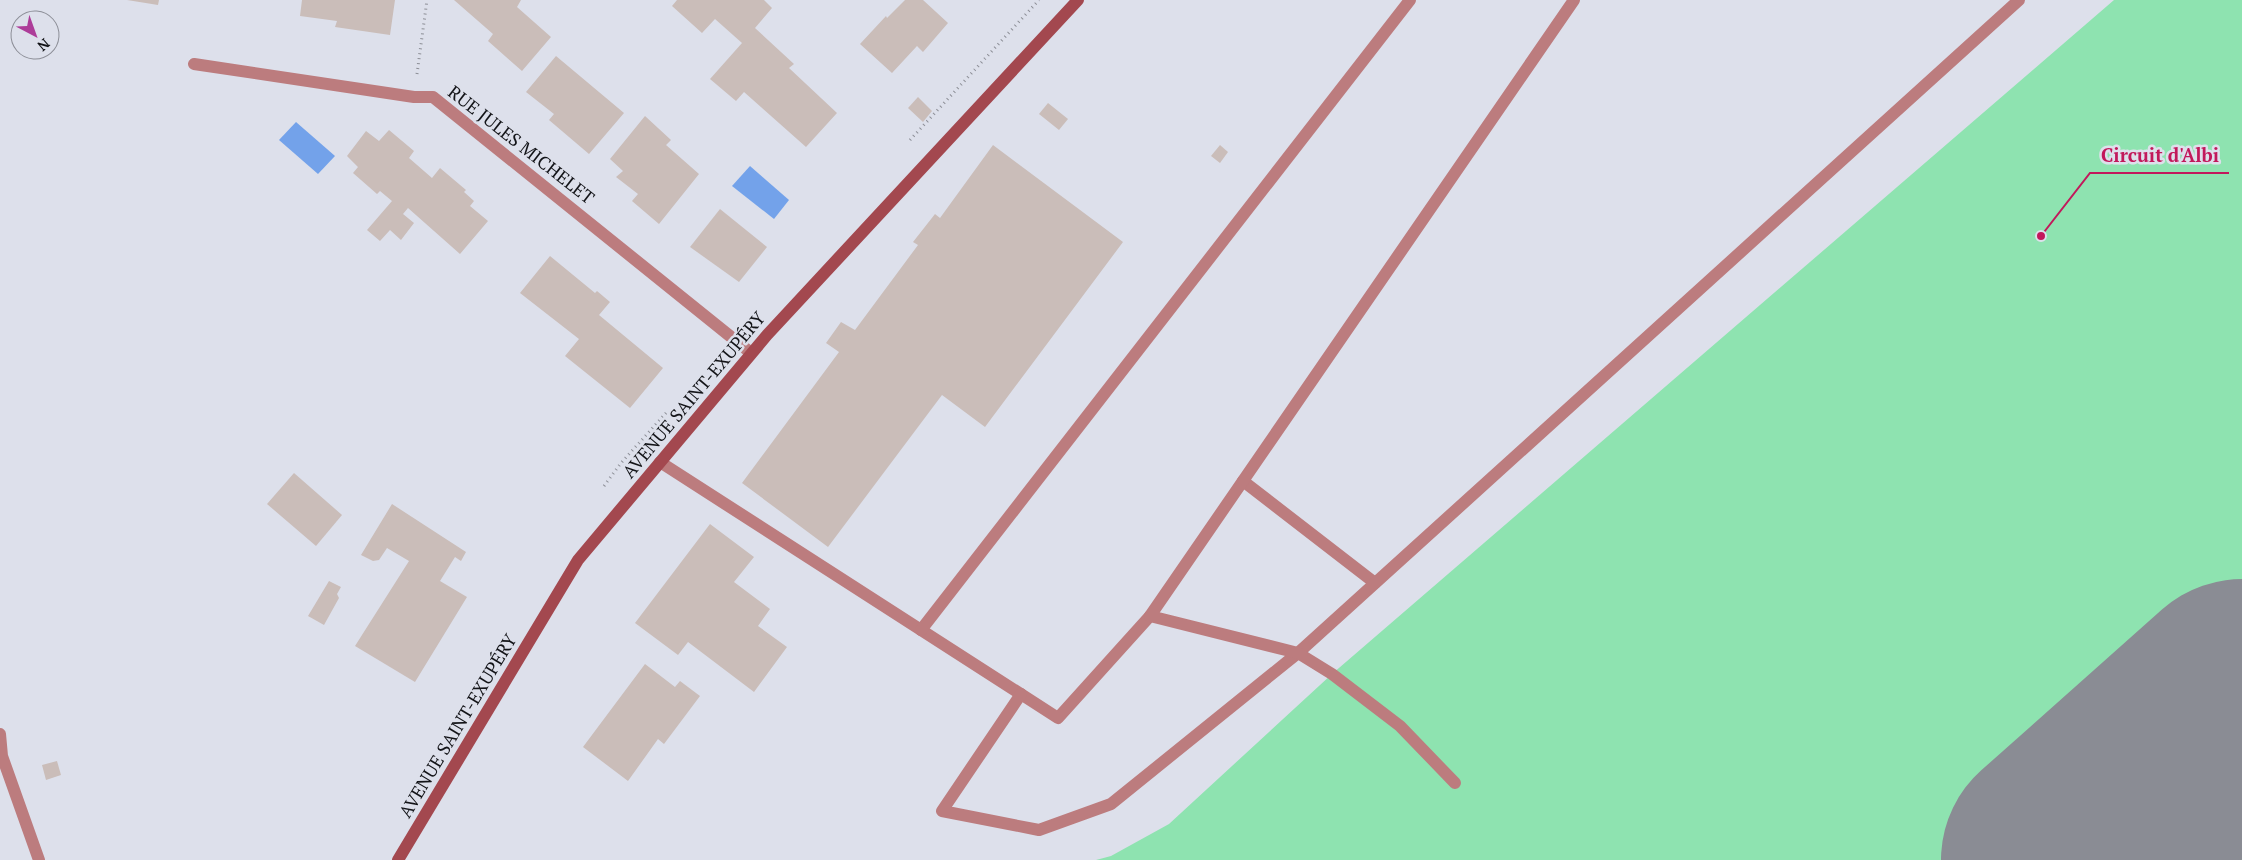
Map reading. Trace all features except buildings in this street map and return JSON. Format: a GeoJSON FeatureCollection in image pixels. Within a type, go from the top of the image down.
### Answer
{"type":"FeatureCollection","features":[{"type":"Feature","properties":{"kind":"street","name":"AVENUE SAINT-EXUPÉRY"},"geometry":{"type":"LineString","coordinates":[[398,860],[578,560],[751,353],[1078,0]]}},
{"type":"Feature","properties":{"kind":"street"},"geometry":{"type":"LineString","coordinates":[[921,630],[1410,0]]}},
{"type":"Feature","properties":{"kind":"street"},"geometry":{"type":"LineString","coordinates":[[660,462],[1058,718],[1150,616],[1574,0]]}},
{"type":"Feature","properties":{"kind":"street"},"geometry":{"type":"LineString","coordinates":[[1021,694],[942,811],[1039,830],[1111,804],[1298,653],[2019,0]]}},
{"type":"Feature","properties":{"kind":"street","name":"RUE JULES MICHELET"},"geometry":{"type":"LineString","coordinates":[[194,64],[414,97],[433,97],[751,353]]}},
{"type":"Feature","properties":{"kind":"street"},"geometry":{"type":"LineString","coordinates":[[1243,481],[1375,583]]}},
{"type":"Feature","properties":{"kind":"street"},"geometry":{"type":"LineString","coordinates":[[1150,616],[1298,653],[1332,674],[1400,726],[1455,783]]}},
{"type":"Feature","properties":{"kind":"street"},"geometry":{"type":"LineString","coordinates":[[0,734],[1,755],[39,860]]}},
{"type":"Feature","properties":{"kind":"path"},"geometry":{"type":"LineString","coordinates":[[414,97],[428,0]]}},
{"type":"Feature","properties":{"kind":"green space"},"geometry":{"type":"Polygon","coordinates":[[[2114,0],[2242,0],[2242,860],[1096,860],[1111,856],[1169,824],[1332,674],[2114,0]]]}},
{"type":"Feature","properties":{"kind":"water"},"geometry":{"type":"Polygon","coordinates":[[[296,122],[335,156],[318,174],[279,140],[296,122]]]}},
{"type":"Feature","properties":{"kind":"water"},"geometry":{"type":"Polygon","coordinates":[[[750,166],[789,200],[774,219],[732,186],[750,166]]]}},
{"type":"Feature","properties":{"kind":"taxiway"},"geometry":{"type":"LineString","coordinates":[[2143,860],[2149,830],[2155,814],[2196,740]]}},
{"type":"Feature","properties":{"kind":"runway"},"geometry":{"type":"LineString","coordinates":[[2061,860],[2242,699]]}},
{"type":"Feature","properties":{"kind":"place","name":"Circuit d'Albi"},"geometry":{"type":"Point","coordinates":[2041,236]}}]}
